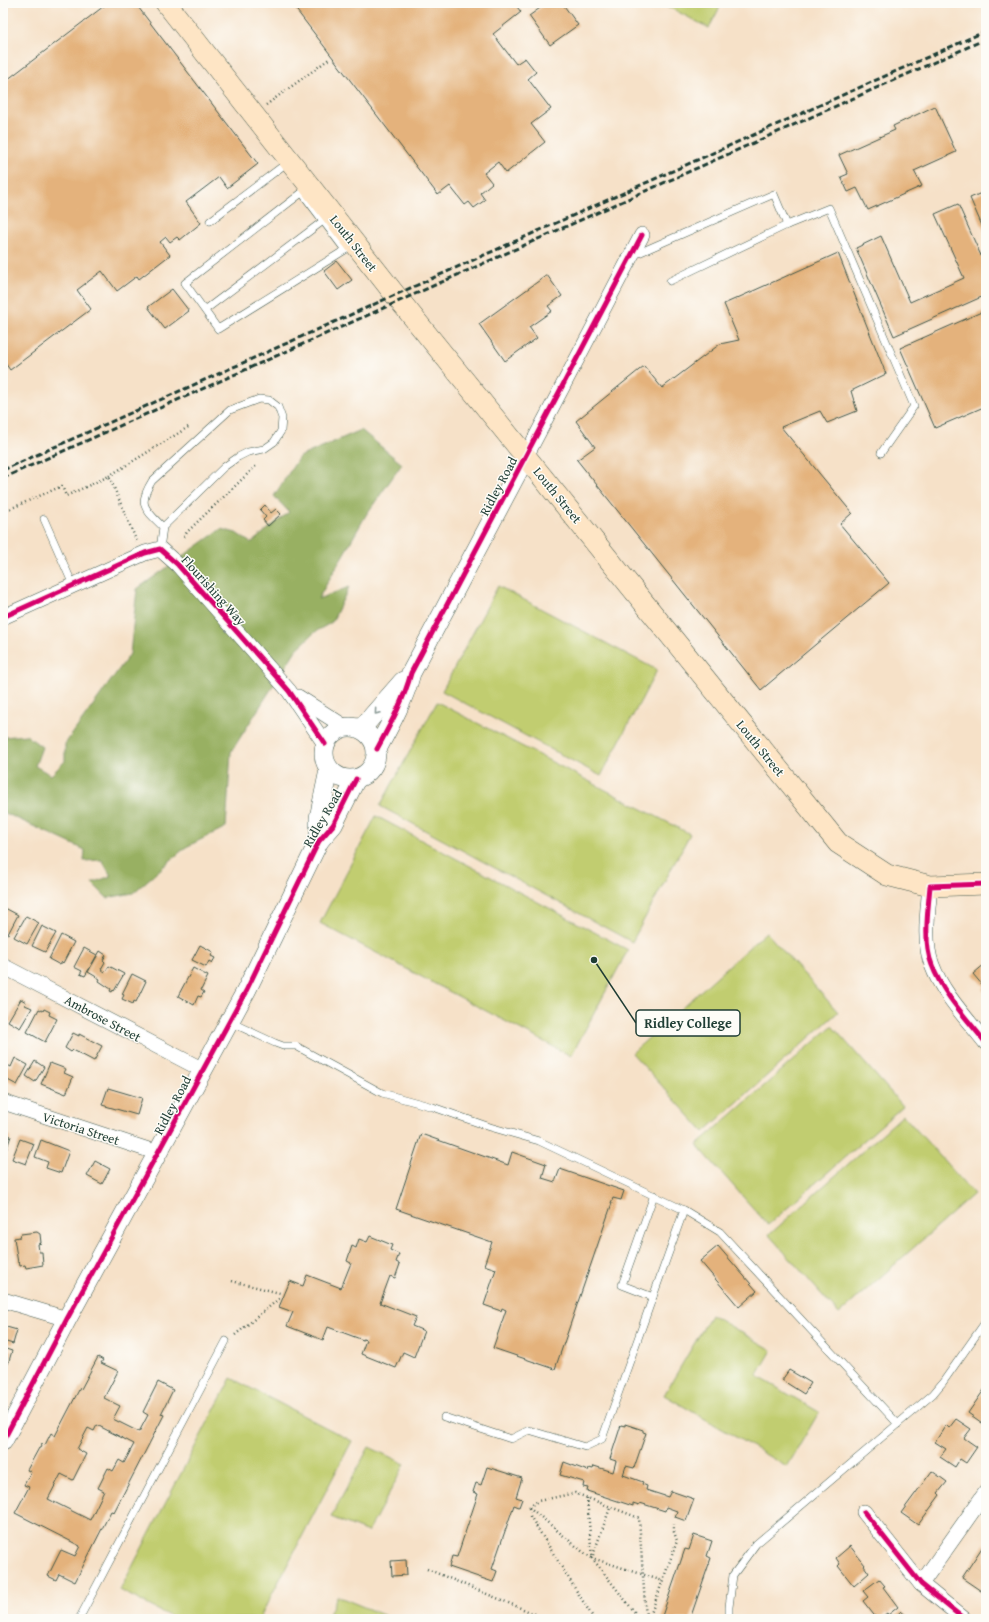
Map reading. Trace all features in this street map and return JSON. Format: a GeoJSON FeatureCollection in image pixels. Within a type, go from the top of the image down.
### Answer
{"type":"FeatureCollection","features":[{"type":"Feature","properties":{"kind":"main road","name":"Louth Street"},"geometry":{"type":"LineString","coordinates":[[166,3],[290,161],[306,190],[349,246],[526,456],[838,843],[888,875],[930,886],[986,884]]}},
{"type":"Feature","properties":{"kind":"street","name":"Ridley Road"},"geometry":{"type":"LineString","coordinates":[[377,749],[394,717],[411,673],[642,235]]}},
{"type":"Feature","properties":{"kind":"street"},"geometry":{"type":"LineString","coordinates":[[3,616],[145,553],[160,549]]}},
{"type":"Feature","properties":{"kind":"street","name":"Flourishing Way"},"geometry":{"type":"LineString","coordinates":[[160,549],[183,571],[289,691],[325,744]]}},
{"type":"Feature","properties":{"kind":"street","name":"Ridley Road"},"geometry":{"type":"LineString","coordinates":[[353,728],[411,673]]}},
{"type":"Feature","properties":{"kind":"street","name":"Flourishing Way"},"geometry":{"type":"LineString","coordinates":[[289,691],[353,728]]}},
{"type":"Feature","properties":{"kind":"street"},"geometry":{"type":"LineString","coordinates":[[353,728],[368,734],[373,740],[377,749],[374,764],[369,772],[356,779],[344,779],[336,776],[329,770],[325,762],[325,744],[330,736],[337,730],[353,728]]}},
{"type":"Feature","properties":{"kind":"street","name":"Ridley Road"},"geometry":{"type":"LineString","coordinates":[[319,841],[319,818],[329,770]]}},
{"type":"Feature","properties":{"kind":"street","name":"Ridley Road"},"geometry":{"type":"LineString","coordinates":[[3,1440],[66,1319],[246,991],[319,841],[333,825],[356,779]]}},
{"type":"Feature","properties":{"kind":"street"},"geometry":{"type":"LineString","coordinates":[[930,886],[926,925],[931,965],[942,984],[986,1043]]}},
{"type":"Feature","properties":{"kind":"street","name":"Ambrose Street"},"geometry":{"type":"LineString","coordinates":[[3,966],[203,1070]]}},
{"type":"Feature","properties":{"kind":"street","name":"Victoria Street"},"geometry":{"type":"LineString","coordinates":[[3,1102],[158,1153]]}},
{"type":"Feature","properties":{"kind":"street"},"geometry":{"type":"LineString","coordinates":[[3,1300],[66,1319]]}},
{"type":"Feature","properties":{"kind":"street"},"geometry":{"type":"LineString","coordinates":[[921,1584],[986,1492]]}},
{"type":"Feature","properties":{"kind":"street"},"geometry":{"type":"LineString","coordinates":[[864,1512],[921,1584],[964,1619]]}},
{"type":"Feature","properties":{"kind":"lane"},"geometry":{"type":"LineString","coordinates":[[210,221],[290,161]]}},
{"type":"Feature","properties":{"kind":"lane"},"geometry":{"type":"LineString","coordinates":[[306,190],[323,221],[349,246],[218,329],[185,283],[306,190]]}},
{"type":"Feature","properties":{"kind":"lane"},"geometry":{"type":"LineString","coordinates":[[630,257],[774,194],[787,225]]}},
{"type":"Feature","properties":{"kind":"lane"},"geometry":{"type":"LineString","coordinates":[[670,281],[787,225],[828,208],[914,406],[881,453]]}},
{"type":"Feature","properties":{"kind":"lane"},"geometry":{"type":"LineString","coordinates":[[205,310],[323,221]]}},
{"type":"Feature","properties":{"kind":"lane"},"geometry":{"type":"LineString","coordinates":[[160,549],[163,527],[224,467],[248,452],[264,449],[274,442],[281,431],[282,418],[278,407],[269,400],[259,399],[230,410],[152,481],[145,492],[144,502],[146,510],[163,527]]}},
{"type":"Feature","properties":{"kind":"lane"},"geometry":{"type":"LineString","coordinates":[[44,519],[73,585]]}},
{"type":"Feature","properties":{"kind":"lane"},"geometry":{"type":"LineString","coordinates":[[229,1022],[283,1046],[296,1046],[382,1093],[433,1107],[490,1127],[539,1141],[684,1210],[720,1232],[898,1424]]}},
{"type":"Feature","properties":{"kind":"lane"},"geometry":{"type":"LineString","coordinates":[[653,1297],[622,1284],[654,1195]]}},
{"type":"Feature","properties":{"kind":"lane"},"geometry":{"type":"LineString","coordinates":[[444,1417],[511,1439],[529,1430],[585,1447],[602,1439],[684,1210]]}},
{"type":"Feature","properties":{"kind":"lane"},"geometry":{"type":"LineString","coordinates":[[729,1619],[733,1575],[756,1544],[933,1394],[986,1321]]}},
{"type":"Feature","properties":{"kind":"lane"},"geometry":{"type":"LineString","coordinates":[[79,1619],[226,1341]]}},
{"type":"Feature","properties":{"kind":"path"},"geometry":{"type":"LineString","coordinates":[[253,115],[329,59]]}},
{"type":"Feature","properties":{"kind":"path"},"geometry":{"type":"LineString","coordinates":[[3,512],[62,486],[66,496],[109,476],[190,426]]}},
{"type":"Feature","properties":{"kind":"path"},"geometry":{"type":"LineString","coordinates":[[184,537],[187,532],[257,465]]}},
{"type":"Feature","properties":{"kind":"path"},"geometry":{"type":"LineString","coordinates":[[109,476],[137,542],[142,541]]}},
{"type":"Feature","properties":{"kind":"path"},"geometry":{"type":"LineString","coordinates":[[232,1281],[280,1293]]}},
{"type":"Feature","properties":{"kind":"path"},"geometry":{"type":"LineString","coordinates":[[235,1335],[280,1298]]}},
{"type":"Feature","properties":{"kind":"path"},"geometry":{"type":"LineString","coordinates":[[529,1507],[538,1501],[575,1493],[610,1508],[639,1518],[646,1619]]}},
{"type":"Feature","properties":{"kind":"path"},"geometry":{"type":"LineString","coordinates":[[587,1498],[592,1558],[640,1619]]}},
{"type":"Feature","properties":{"kind":"path"},"geometry":{"type":"LineString","coordinates":[[529,1507],[592,1558],[663,1581]]}},
{"type":"Feature","properties":{"kind":"path"},"geometry":{"type":"LineString","coordinates":[[529,1507],[530,1516],[594,1619]]}},
{"type":"Feature","properties":{"kind":"path"},"geometry":{"type":"LineString","coordinates":[[592,1558],[610,1508]]}},
{"type":"Feature","properties":{"kind":"path"},"geometry":{"type":"LineString","coordinates":[[649,1619],[677,1541],[674,1532],[674,1524]]}},
{"type":"Feature","properties":{"kind":"path"},"geometry":{"type":"LineString","coordinates":[[427,1569],[547,1619]]}},
{"type":"Feature","properties":{"kind":"green space"},"geometry":{"type":"Polygon","coordinates":[[[661,3],[722,3],[709,28],[661,3]]]}},
{"type":"Feature","properties":{"kind":"green space"},"geometry":{"type":"Polygon","coordinates":[[[361,430],[402,464],[366,515],[318,599],[349,587],[332,622],[315,632],[296,650],[231,752],[226,827],[186,847],[133,893],[107,898],[92,883],[111,876],[102,860],[84,861],[85,850],[3,812],[3,737],[26,735],[42,747],[35,766],[51,775],[65,761],[65,744],[130,654],[137,589],[221,529],[236,533],[251,543],[289,512],[274,496],[299,457],[361,430]]]}},
{"type":"Feature","properties":{"kind":"green space"},"geometry":{"type":"Polygon","coordinates":[[[498,586],[657,670],[601,776],[442,691],[498,586]]]}},
{"type":"Feature","properties":{"kind":"green space"},"geometry":{"type":"Polygon","coordinates":[[[437,702],[690,834],[632,942],[380,806],[437,702]]]}},
{"type":"Feature","properties":{"kind":"green space"},"geometry":{"type":"Polygon","coordinates":[[[376,816],[628,950],[571,1056],[320,923],[376,816]]]}},
{"type":"Feature","properties":{"kind":"green space"},"geometry":{"type":"Polygon","coordinates":[[[766,932],[838,1012],[704,1132],[632,1053],[766,932]]]}},
{"type":"Feature","properties":{"kind":"green space"},"geometry":{"type":"Polygon","coordinates":[[[832,1026],[903,1106],[768,1225],[697,1145],[832,1026]]]}},
{"type":"Feature","properties":{"kind":"green space"},"geometry":{"type":"Polygon","coordinates":[[[903,1115],[974,1194],[839,1314],[769,1235],[903,1115]]]}},
{"type":"Feature","properties":{"kind":"green space"},"geometry":{"type":"Polygon","coordinates":[[[711,1315],[772,1350],[757,1376],[819,1412],[787,1467],[664,1395],[711,1315]]]}},
{"type":"Feature","properties":{"kind":"green space"},"geometry":{"type":"Polygon","coordinates":[[[231,1378],[352,1441],[259,1619],[175,1619],[120,1590],[231,1378]]]}},
{"type":"Feature","properties":{"kind":"green space"},"geometry":{"type":"Polygon","coordinates":[[[369,1447],[405,1464],[368,1532],[331,1517],[369,1447]]]}},
{"type":"Feature","properties":{"kind":"green space"},"geometry":{"type":"Polygon","coordinates":[[[337,1596],[393,1619],[327,1619],[337,1596]]]}},
{"type":"Feature","properties":{"kind":"building"},"geometry":{"type":"Polygon","coordinates":[[[108,3],[135,3],[258,164],[227,188],[219,177],[186,202],[201,223],[180,240],[177,237],[170,242],[166,237],[160,242],[170,255],[139,279],[137,276],[117,291],[102,271],[77,290],[91,309],[10,370],[3,360],[3,83],[108,3]]]}},
{"type":"Feature","properties":{"kind":"building"},"geometry":{"type":"Polygon","coordinates":[[[291,3],[514,3],[521,12],[493,34],[516,64],[525,58],[536,72],[528,79],[551,109],[531,124],[545,142],[506,173],[498,162],[484,173],[492,183],[480,193],[485,200],[474,208],[469,202],[465,205],[450,186],[438,195],[291,3]]]}},
{"type":"Feature","properties":{"kind":"building"},"geometry":{"type":"Polygon","coordinates":[[[547,3],[562,3],[578,25],[550,45],[529,16],[547,3]]]}},
{"type":"Feature","properties":{"kind":"building"},"geometry":{"type":"Polygon","coordinates":[[[935,106],[956,152],[914,171],[922,186],[868,210],[857,188],[848,192],[841,177],[848,174],[839,155],[895,130],[893,126],[935,106]]]}},
{"type":"Feature","properties":{"kind":"building"},"geometry":{"type":"Polygon","coordinates":[[[986,191],[986,235],[970,198],[986,191]]]}},
{"type":"Feature","properties":{"kind":"building"},"geometry":{"type":"Polygon","coordinates":[[[958,204],[986,267],[986,295],[894,336],[856,248],[881,236],[910,302],[964,278],[935,214],[958,204]]]}},
{"type":"Feature","properties":{"kind":"building"},"geometry":{"type":"Polygon","coordinates":[[[838,253],[886,374],[851,391],[857,411],[827,423],[820,411],[781,427],[852,513],[840,524],[889,583],[761,690],[577,460],[595,447],[576,421],[644,366],[662,388],[720,344],[739,340],[724,304],[838,253]]]}},
{"type":"Feature","properties":{"kind":"building"},"geometry":{"type":"Polygon","coordinates":[[[337,261],[352,280],[338,290],[324,271],[337,261]]]}},
{"type":"Feature","properties":{"kind":"building"},"geometry":{"type":"Polygon","coordinates":[[[547,275],[562,296],[548,306],[552,311],[529,327],[537,338],[505,361],[479,324],[547,275]]]}},
{"type":"Feature","properties":{"kind":"building"},"geometry":{"type":"Polygon","coordinates":[[[172,289],[189,311],[165,329],[148,307],[172,289]]]}},
{"type":"Feature","properties":{"kind":"building"},"geometry":{"type":"Polygon","coordinates":[[[986,310],[986,406],[935,428],[900,348],[986,310]]]}},
{"type":"Feature","properties":{"kind":"building"},"geometry":{"type":"Polygon","coordinates":[[[265,505],[271,513],[276,509],[281,514],[268,526],[263,520],[266,517],[260,510],[265,505]]]}},
{"type":"Feature","properties":{"kind":"building"},"geometry":{"type":"Polygon","coordinates":[[[5,908],[18,915],[8,934],[3,932],[3,913],[5,908]]]}},
{"type":"Feature","properties":{"kind":"building"},"geometry":{"type":"Polygon","coordinates":[[[26,916],[39,923],[27,944],[14,937],[26,916]]]}},
{"type":"Feature","properties":{"kind":"building"},"geometry":{"type":"Polygon","coordinates":[[[42,926],[56,933],[45,952],[32,946],[42,926]]]}},
{"type":"Feature","properties":{"kind":"building"},"geometry":{"type":"Polygon","coordinates":[[[61,935],[74,942],[63,963],[62,962],[60,965],[49,959],[61,935]]]}},
{"type":"Feature","properties":{"kind":"building"},"geometry":{"type":"Polygon","coordinates":[[[200,945],[213,952],[211,956],[215,958],[212,963],[209,961],[206,967],[192,960],[200,945]]]}},
{"type":"Feature","properties":{"kind":"building"},"geometry":{"type":"Polygon","coordinates":[[[84,948],[97,955],[85,976],[80,974],[82,971],[74,967],[84,948]]]}},
{"type":"Feature","properties":{"kind":"building"},"geometry":{"type":"Polygon","coordinates":[[[100,951],[106,955],[103,960],[105,962],[101,969],[105,972],[109,966],[124,974],[112,992],[110,991],[111,989],[99,981],[100,979],[88,972],[100,951]]]}},
{"type":"Feature","properties":{"kind":"building"},"geometry":{"type":"Polygon","coordinates":[[[986,963],[986,994],[982,989],[984,987],[973,974],[986,963]]]}},
{"type":"Feature","properties":{"kind":"building"},"geometry":{"type":"Polygon","coordinates":[[[193,968],[208,976],[201,990],[204,992],[201,997],[198,996],[194,1005],[178,996],[193,968]]]}},
{"type":"Feature","properties":{"kind":"building"},"geometry":{"type":"Polygon","coordinates":[[[132,974],[146,981],[136,1002],[134,1001],[133,1004],[122,999],[124,995],[122,994],[132,974]]]}},
{"type":"Feature","properties":{"kind":"building"},"geometry":{"type":"Polygon","coordinates":[[[21,999],[26,1002],[25,1005],[32,1008],[20,1028],[8,1021],[21,999]]]}},
{"type":"Feature","properties":{"kind":"building"},"geometry":{"type":"Polygon","coordinates":[[[39,1009],[43,1011],[44,1009],[50,1012],[49,1015],[57,1019],[45,1042],[27,1032],[39,1009]]]}},
{"type":"Feature","properties":{"kind":"building"},"geometry":{"type":"Polygon","coordinates":[[[73,1033],[79,1036],[79,1034],[102,1046],[94,1061],[73,1050],[71,1052],[65,1048],[73,1033]]]}},
{"type":"Feature","properties":{"kind":"building"},"geometry":{"type":"Polygon","coordinates":[[[15,1058],[28,1065],[17,1085],[3,1076],[4,1063],[11,1067],[15,1058]]]}},
{"type":"Feature","properties":{"kind":"building"},"geometry":{"type":"Polygon","coordinates":[[[35,1061],[44,1067],[35,1082],[26,1076],[35,1061]]]}},
{"type":"Feature","properties":{"kind":"building"},"geometry":{"type":"Polygon","coordinates":[[[50,1063],[66,1069],[64,1073],[73,1077],[66,1094],[41,1084],[50,1063]]]}},
{"type":"Feature","properties":{"kind":"building"},"geometry":{"type":"Polygon","coordinates":[[[108,1088],[142,1098],[137,1115],[102,1105],[108,1088]]]}},
{"type":"Feature","properties":{"kind":"building"},"geometry":{"type":"Polygon","coordinates":[[[4,1133],[11,1136],[3,1159],[3,1135],[4,1133]]]}},
{"type":"Feature","properties":{"kind":"building"},"geometry":{"type":"Polygon","coordinates":[[[421,1134],[508,1165],[512,1152],[546,1164],[542,1178],[555,1182],[560,1169],[624,1191],[621,1200],[613,1198],[611,1203],[555,1369],[493,1348],[506,1310],[502,1308],[501,1311],[484,1305],[496,1269],[484,1265],[492,1242],[396,1209],[421,1134]]]}},
{"type":"Feature","properties":{"kind":"building"},"geometry":{"type":"Polygon","coordinates":[[[20,1139],[34,1144],[26,1164],[12,1159],[20,1139]]]}},
{"type":"Feature","properties":{"kind":"building"},"geometry":{"type":"Polygon","coordinates":[[[41,1140],[69,1151],[61,1173],[46,1168],[48,1162],[35,1157],[41,1140]]]}},
{"type":"Feature","properties":{"kind":"building"},"geometry":{"type":"Polygon","coordinates":[[[95,1161],[110,1169],[102,1184],[87,1176],[95,1161]]]}},
{"type":"Feature","properties":{"kind":"building"},"geometry":{"type":"Polygon","coordinates":[[[37,1232],[40,1234],[41,1243],[38,1244],[39,1252],[42,1252],[43,1265],[26,1268],[25,1265],[20,1266],[19,1262],[18,1263],[14,1238],[20,1237],[21,1234],[37,1232]]]}},
{"type":"Feature","properties":{"kind":"building"},"geometry":{"type":"Polygon","coordinates":[[[370,1236],[392,1245],[390,1250],[399,1254],[396,1262],[400,1264],[395,1278],[390,1276],[380,1303],[416,1317],[412,1326],[424,1331],[414,1357],[403,1352],[396,1368],[361,1354],[366,1340],[328,1327],[323,1340],[287,1326],[293,1312],[279,1307],[290,1281],[303,1286],[307,1275],[341,1288],[351,1263],[347,1261],[352,1246],[356,1248],[359,1239],[367,1242],[370,1236]]]}},
{"type":"Feature","properties":{"kind":"building"},"geometry":{"type":"Polygon","coordinates":[[[718,1246],[757,1291],[739,1307],[700,1261],[718,1246]]]}},
{"type":"Feature","properties":{"kind":"building"},"geometry":{"type":"Polygon","coordinates":[[[3,1326],[17,1330],[13,1344],[3,1341],[3,1326]]]}},
{"type":"Feature","properties":{"kind":"building"},"geometry":{"type":"Polygon","coordinates":[[[3,1348],[12,1351],[8,1364],[3,1363],[3,1348]]]}},
{"type":"Feature","properties":{"kind":"building"},"geometry":{"type":"Polygon","coordinates":[[[98,1357],[103,1360],[101,1363],[118,1371],[104,1398],[120,1406],[113,1419],[139,1432],[148,1415],[143,1412],[158,1382],[173,1390],[161,1414],[164,1415],[114,1512],[111,1511],[75,1582],[59,1574],[56,1580],[48,1576],[61,1550],[75,1556],[80,1546],[15,1513],[29,1487],[24,1485],[31,1472],[27,1470],[39,1448],[42,1444],[45,1445],[51,1433],[55,1436],[80,1388],[81,1389],[98,1357]],[[97,1425],[94,1431],[88,1428],[77,1449],[86,1454],[73,1480],[61,1474],[48,1499],[90,1520],[104,1491],[98,1488],[108,1468],[113,1471],[119,1460],[124,1463],[134,1444],[97,1425]]]}},
{"type":"Feature","properties":{"kind":"building"},"geometry":{"type":"Polygon","coordinates":[[[789,1370],[811,1383],[804,1394],[782,1380],[789,1370]]]}},
{"type":"Feature","properties":{"kind":"building"},"geometry":{"type":"Polygon","coordinates":[[[986,1387],[986,1424],[985,1425],[968,1413],[986,1387]]]}},
{"type":"Feature","properties":{"kind":"building"},"geometry":{"type":"Polygon","coordinates":[[[956,1419],[971,1429],[964,1438],[977,1447],[966,1463],[960,1459],[955,1467],[940,1457],[946,1449],[935,1442],[946,1425],[949,1428],[956,1419]]]}},
{"type":"Feature","properties":{"kind":"building"},"geometry":{"type":"Polygon","coordinates":[[[625,1424],[643,1430],[643,1432],[646,1433],[634,1468],[626,1466],[623,1475],[643,1482],[642,1484],[647,1486],[646,1490],[668,1497],[671,1491],[694,1499],[686,1521],[675,1517],[677,1511],[666,1507],[665,1511],[640,1503],[639,1505],[633,1503],[633,1506],[587,1491],[588,1488],[583,1487],[584,1482],[560,1475],[564,1462],[588,1471],[589,1468],[593,1469],[594,1466],[613,1472],[616,1461],[610,1459],[621,1425],[625,1426],[625,1424]]]}},
{"type":"Feature","properties":{"kind":"building"},"geometry":{"type":"Polygon","coordinates":[[[487,1467],[522,1478],[516,1497],[522,1499],[519,1507],[514,1505],[492,1569],[497,1571],[493,1582],[449,1567],[452,1556],[457,1557],[478,1494],[473,1492],[476,1483],[481,1485],[487,1467]]]}},
{"type":"Feature","properties":{"kind":"building"},"geometry":{"type":"Polygon","coordinates":[[[932,1471],[947,1482],[938,1493],[940,1495],[918,1525],[901,1513],[932,1471]]]}},
{"type":"Feature","properties":{"kind":"building"},"geometry":{"type":"Polygon","coordinates":[[[694,1535],[712,1541],[707,1556],[711,1558],[690,1619],[661,1619],[685,1549],[689,1550],[694,1535]]]}},
{"type":"Feature","properties":{"kind":"building"},"geometry":{"type":"Polygon","coordinates":[[[985,1543],[986,1589],[984,1593],[962,1578],[985,1543]]]}},
{"type":"Feature","properties":{"kind":"building"},"geometry":{"type":"Polygon","coordinates":[[[850,1546],[865,1565],[864,1566],[869,1573],[854,1586],[838,1566],[840,1564],[836,1558],[850,1546]]]}},
{"type":"Feature","properties":{"kind":"building"},"geometry":{"type":"Polygon","coordinates":[[[406,1560],[407,1575],[392,1576],[391,1561],[406,1560]]]}},
{"type":"Feature","properties":{"kind":"building"},"geometry":{"type":"Polygon","coordinates":[[[879,1579],[898,1607],[888,1615],[887,1613],[877,1619],[863,1601],[868,1597],[863,1591],[879,1579]]]}},
{"type":"Feature","properties":{"kind":"building"},"geometry":{"type":"Polygon","coordinates":[[[901,1611],[910,1619],[893,1619],[901,1611]]]}},
{"type":"Feature","properties":{"kind":"railway"},"geometry":{"type":"LineString","coordinates":[[3,470],[986,31]]}},
{"type":"Feature","properties":{"kind":"railway"},"geometry":{"type":"LineString","coordinates":[[3,478],[986,39]]}},
{"type":"Feature","properties":{"kind":"cycle path"},"geometry":{"type":"LineString","coordinates":[[377,749],[401,703],[411,673],[642,235]]}},
{"type":"Feature","properties":{"kind":"cycle path"},"geometry":{"type":"LineString","coordinates":[[3,617],[145,553],[160,549],[178,565],[289,691],[325,744]]}},
{"type":"Feature","properties":{"kind":"cycle path"},"geometry":{"type":"LineString","coordinates":[[3,1441],[67,1319],[246,991],[319,841],[333,825],[356,779]]}},
{"type":"Feature","properties":{"kind":"cycle path"},"geometry":{"type":"LineString","coordinates":[[986,884],[930,886],[927,916],[929,956],[936,975],[956,1006],[986,1043]]}},
{"type":"Feature","properties":{"kind":"cycle path"},"geometry":{"type":"LineString","coordinates":[[864,1512],[921,1584],[964,1619]]}},
{"type":"Feature","properties":{"kind":"place","name":"Ridley College"},"geometry":{"type":"Point","coordinates":[594,960]}}]}
